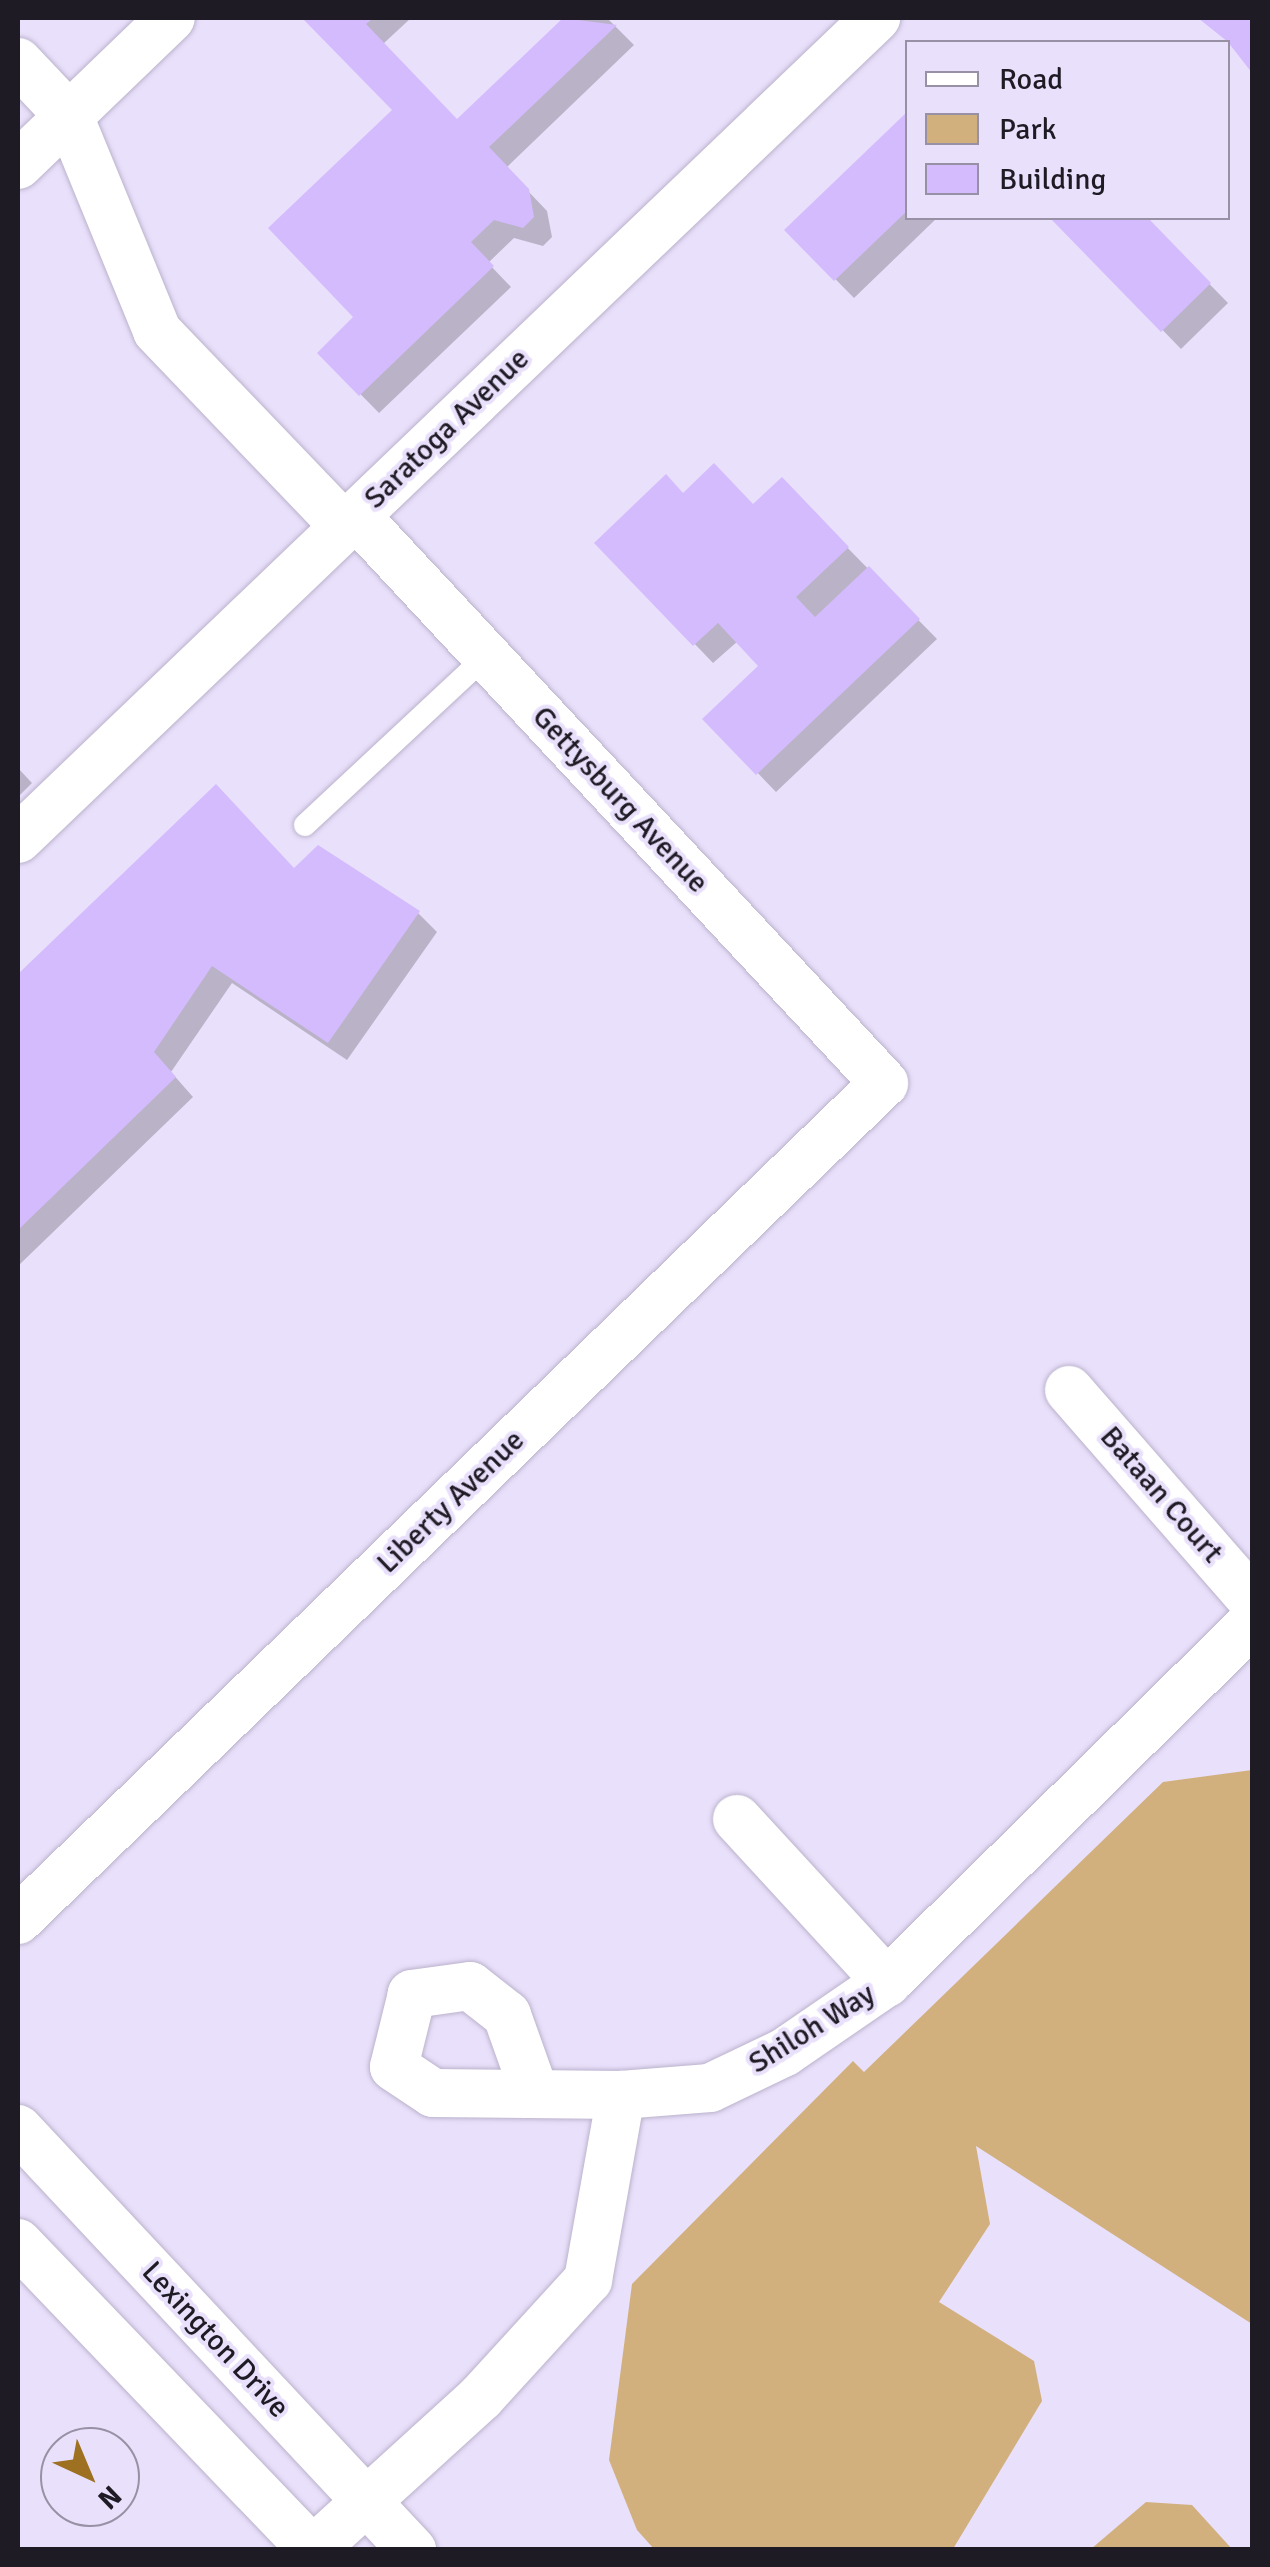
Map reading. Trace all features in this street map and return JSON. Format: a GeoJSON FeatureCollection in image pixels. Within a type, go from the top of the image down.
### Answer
{"type":"FeatureCollection","features":[{"type":"Feature","properties":{"kind":"street"},"geometry":{"type":"LineString","coordinates":[[18,165],[171,18]]}},
{"type":"Feature","properties":{"kind":"street","name":"Saratoga Avenue"},"geometry":{"type":"LineString","coordinates":[[18,840],[876,18]]}},
{"type":"Feature","properties":{"kind":"street"},"geometry":{"type":"LineString","coordinates":[[18,62],[69,116]]}},
{"type":"Feature","properties":{"kind":"street","name":"Gettysburg Avenue"},"geometry":{"type":"LineString","coordinates":[[69,116],[157,331],[486,656],[884,1084]]}},
{"type":"Feature","properties":{"kind":"street","name":"Liberty Avenue"},"geometry":{"type":"LineString","coordinates":[[18,1920],[884,1084]]}},
{"type":"Feature","properties":{"kind":"street","name":"Bataan Court"},"geometry":{"type":"LineString","coordinates":[[1069,1390],[1252,1600]]}},
{"type":"Feature","properties":{"kind":"street","name":"Shiloh Way"},"geometry":{"type":"LineString","coordinates":[[534,2091],[621,2095],[710,2088],[785,2052],[886,1982],[1252,1623]]}},
{"type":"Feature","properties":{"kind":"street"},"geometry":{"type":"LineString","coordinates":[[737,1819],[886,1982]]}},
{"type":"Feature","properties":{"kind":"street"},"geometry":{"type":"LineString","coordinates":[[18,2243],[312,2550],[481,2397],[588,2280],[621,2095]]}},
{"type":"Feature","properties":{"kind":"street","name":"Lexington Drive"},"geometry":{"type":"LineString","coordinates":[[18,2129],[412,2550]]}},
{"type":"Feature","properties":{"kind":"lane"},"geometry":{"type":"LineString","coordinates":[[305,825],[486,656]]}},
{"type":"Feature","properties":{"kind":"green space"},"geometry":{"type":"Polygon","coordinates":[[[1252,1770],[1252,2324],[976,2146],[990,2224],[939,2302],[1034,2361],[1042,2401],[953,2549],[654,2549],[637,2530],[609,2460],[632,2284],[853,2061],[864,2072],[1163,1782],[1252,1770]]]}},
{"type":"Feature","properties":{"kind":"green space"},"geometry":{"type":"Polygon","coordinates":[[[1146,2502],[1192,2505],[1232,2549],[1091,2549],[1146,2502]]]}},
{"type":"Feature","properties":{"kind":"building"},"geometry":{"type":"Polygon","coordinates":[[[373,18],[366,24],[457,119],[563,18],[617,25],[489,147],[529,189],[534,217],[523,228],[494,220],[471,242],[494,266],[359,396],[317,353],[353,317],[268,228],[392,110],[304,20],[373,18]]]}},
{"type":"Feature","properties":{"kind":"building"},"geometry":{"type":"Polygon","coordinates":[[[1198,18],[1252,18],[1252,73],[1230,40],[1198,18]]]}},
{"type":"Feature","properties":{"kind":"building"},"geometry":{"type":"Polygon","coordinates":[[[905,114],[905,213],[834,281],[784,230],[905,114]]]}},
{"type":"Feature","properties":{"kind":"building"},"geometry":{"type":"Polygon","coordinates":[[[1052,220],[1150,220],[1211,283],[1161,332],[1052,220]]]}},
{"type":"Feature","properties":{"kind":"building"},"geometry":{"type":"Polygon","coordinates":[[[714,463],[753,504],[782,477],[849,547],[796,597],[815,617],[869,566],[920,619],[756,775],[702,719],[758,666],[718,623],[693,646],[594,543],[666,474],[683,493],[714,463]]]}},
{"type":"Feature","properties":{"kind":"building"},"geometry":{"type":"Polygon","coordinates":[[[216,784],[294,868],[318,845],[420,911],[328,1043],[212,966],[154,1052],[176,1077],[18,1230],[18,974],[216,784]]]}}]}
